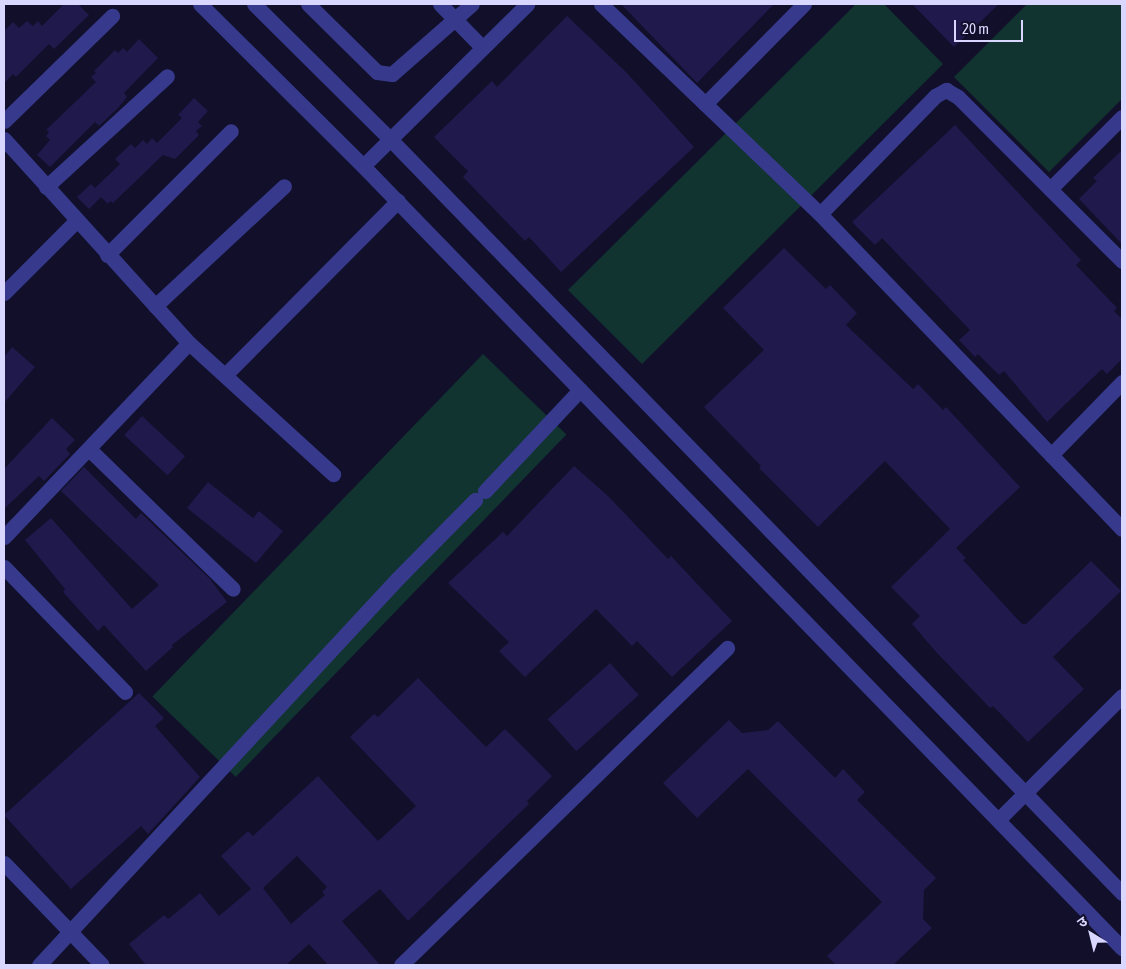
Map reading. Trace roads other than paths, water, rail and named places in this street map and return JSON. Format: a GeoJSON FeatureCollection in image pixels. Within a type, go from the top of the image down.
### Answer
{"type":"FeatureCollection","features":[{"type":"Feature","properties":{"kind":"street"},"geometry":{"type":"LineString","coordinates":[[200,4],[398,201],[1122,948]]}},
{"type":"Feature","properties":{"kind":"street"},"geometry":{"type":"LineString","coordinates":[[254,4],[390,138],[1122,893]]}},
{"type":"Feature","properties":{"kind":"street"},"geometry":{"type":"LineString","coordinates":[[308,4],[377,72],[392,74],[472,4]]}},
{"type":"Feature","properties":{"kind":"street"},"geometry":{"type":"LineString","coordinates":[[440,4],[482,47]]}},
{"type":"Feature","properties":{"kind":"street"},"geometry":{"type":"LineString","coordinates":[[363,166],[527,4]]}},
{"type":"Feature","properties":{"kind":"street"},"geometry":{"type":"LineString","coordinates":[[601,4],[820,214],[1122,529]]}},
{"type":"Feature","properties":{"kind":"street"},"geometry":{"type":"LineString","coordinates":[[704,104],[804,4]]}},
{"type":"Feature","properties":{"kind":"street"},"geometry":{"type":"LineString","coordinates":[[4,121],[112,16]]}},
{"type":"Feature","properties":{"kind":"street"},"geometry":{"type":"LineString","coordinates":[[46,187],[167,76]]}},
{"type":"Feature","properties":{"kind":"street"},"geometry":{"type":"LineString","coordinates":[[820,214],[935,96],[946,90],[958,97],[1122,261]]}},
{"type":"Feature","properties":{"kind":"street"},"geometry":{"type":"LineString","coordinates":[[1050,189],[1122,117]]}},
{"type":"Feature","properties":{"kind":"street"},"geometry":{"type":"LineString","coordinates":[[107,255],[231,131]]}},
{"type":"Feature","properties":{"kind":"street"},"geometry":{"type":"LineString","coordinates":[[4,139],[76,221],[189,343],[226,374],[333,474]]}},
{"type":"Feature","properties":{"kind":"street"},"geometry":{"type":"LineString","coordinates":[[155,306],[284,186]]}},
{"type":"Feature","properties":{"kind":"street"},"geometry":{"type":"LineString","coordinates":[[226,374],[398,201]]}},
{"type":"Feature","properties":{"kind":"street"},"geometry":{"type":"LineString","coordinates":[[6,287],[76,221]]}},
{"type":"Feature","properties":{"kind":"street"},"geometry":{"type":"LineString","coordinates":[[4,537],[90,450],[189,343]]}},
{"type":"Feature","properties":{"kind":"street"},"geometry":{"type":"LineString","coordinates":[[1051,455],[1122,382]]}},
{"type":"Feature","properties":{"kind":"street"},"geometry":{"type":"LineString","coordinates":[[39,965],[70,934],[398,578],[480,496],[580,390]]}},
{"type":"Feature","properties":{"kind":"street"},"geometry":{"type":"LineString","coordinates":[[90,450],[233,590]]}},
{"type":"Feature","properties":{"kind":"street"},"geometry":{"type":"LineString","coordinates":[[4,567],[125,692]]}},
{"type":"Feature","properties":{"kind":"street"},"geometry":{"type":"LineString","coordinates":[[405,964],[727,648]]}},
{"type":"Feature","properties":{"kind":"street"},"geometry":{"type":"LineString","coordinates":[[998,820],[1122,696]]}},
{"type":"Feature","properties":{"kind":"street"},"geometry":{"type":"LineString","coordinates":[[4,863],[70,934],[102,965]]}}]}
